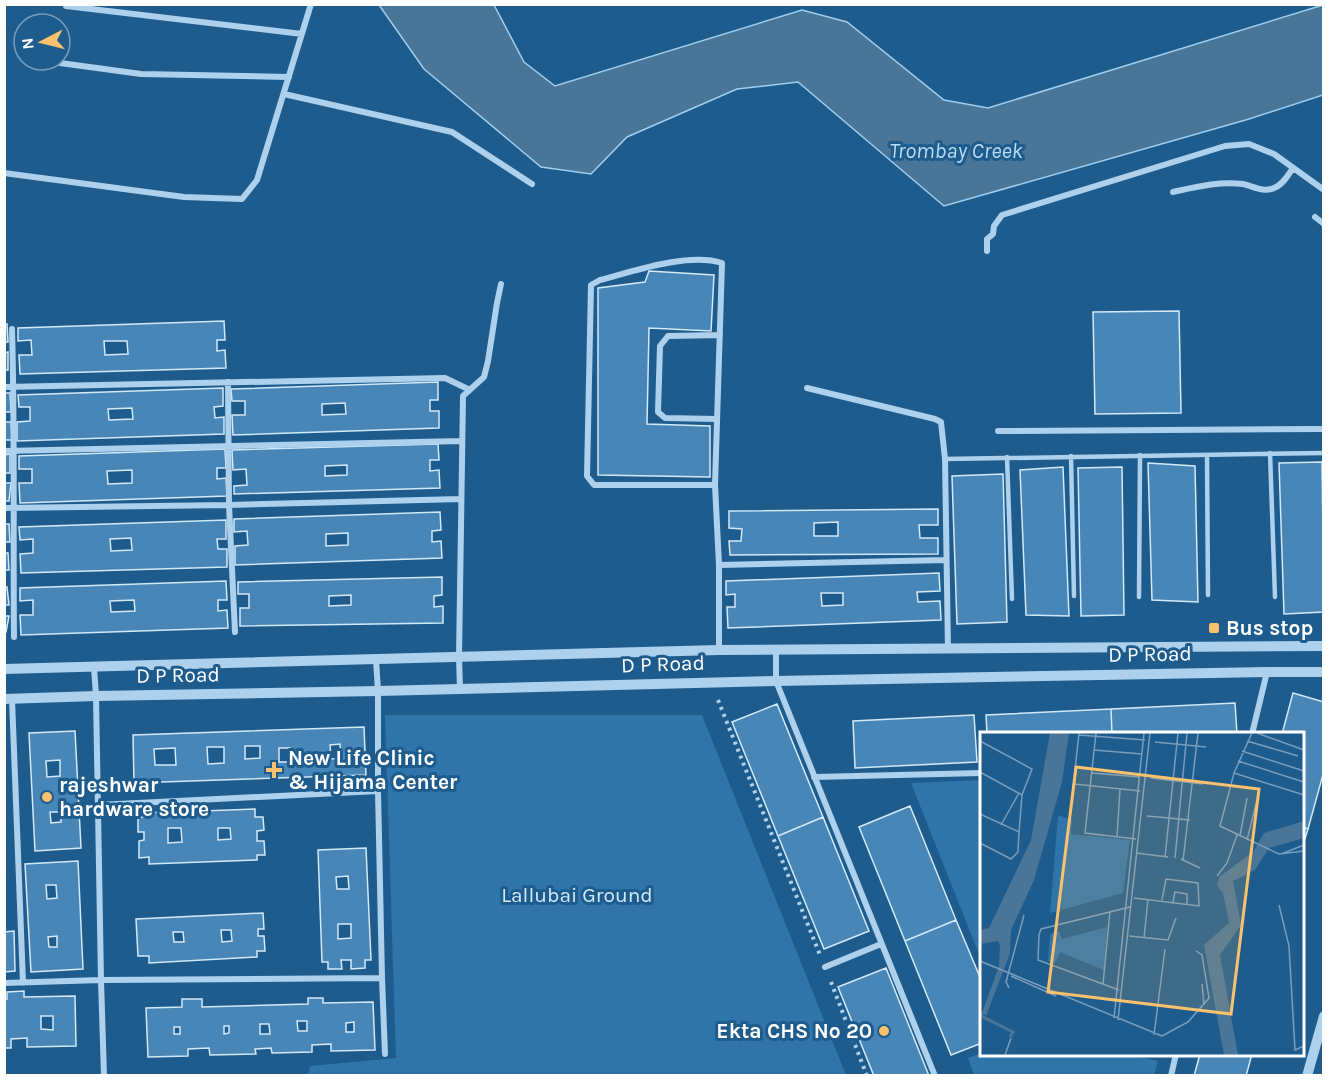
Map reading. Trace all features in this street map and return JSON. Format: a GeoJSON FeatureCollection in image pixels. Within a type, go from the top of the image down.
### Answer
{"type":"FeatureCollection","features":[{"type":"Feature","properties":{"kind":"street"},"geometry":{"type":"LineString","coordinates":[[4,172],[184,197],[242,199],[257,180],[310,4]]}},
{"type":"Feature","properties":{"kind":"street"},"geometry":{"type":"LineString","coordinates":[[66,6],[302,34]]}},
{"type":"Feature","properties":{"kind":"street"},"geometry":{"type":"LineString","coordinates":[[72,65],[141,74],[289,77]]}},
{"type":"Feature","properties":{"kind":"street"},"geometry":{"type":"LineString","coordinates":[[284,94],[452,132],[532,184]]}},
{"type":"Feature","properties":{"kind":"street"},"geometry":{"type":"LineString","coordinates":[[987,251],[987,239],[993,234],[994,226],[1002,215],[1225,146],[1249,144],[1274,154],[1323,190]]}},
{"type":"Feature","properties":{"kind":"street"},"geometry":{"type":"LineString","coordinates":[[1173,192],[1211,184],[1243,184],[1272,190],[1280,185],[1293,168]]}},
{"type":"Feature","properties":{"kind":"street"},"geometry":{"type":"LineString","coordinates":[[1315,217],[1323,224]]}},
{"type":"Feature","properties":{"kind":"street"},"geometry":{"type":"LineString","coordinates":[[715,485],[594,485],[587,476],[591,285],[600,280],[669,262],[711,259],[722,263],[715,485],[719,565],[719,650]]}},
{"type":"Feature","properties":{"kind":"street"},"geometry":{"type":"LineString","coordinates":[[459,689],[463,396],[484,377],[501,284]]}},
{"type":"Feature","properties":{"kind":"street"},"geometry":{"type":"LineString","coordinates":[[12,329],[14,637]]}},
{"type":"Feature","properties":{"kind":"street"},"geometry":{"type":"LineString","coordinates":[[717,419],[665,418],[658,412],[660,346],[668,336],[720,335]]}},
{"type":"Feature","properties":{"kind":"street"},"geometry":{"type":"LineString","coordinates":[[4,387],[445,378],[470,390]]}},
{"type":"Feature","properties":{"kind":"street"},"geometry":{"type":"LineString","coordinates":[[228,382],[229,505],[235,632]]}},
{"type":"Feature","properties":{"kind":"street"},"geometry":{"type":"LineString","coordinates":[[807,388],[938,420],[942,425],[945,459],[948,649]]}},
{"type":"Feature","properties":{"kind":"street"},"geometry":{"type":"LineString","coordinates":[[998,431],[1323,429]]}},
{"type":"Feature","properties":{"kind":"street"},"geometry":{"type":"LineString","coordinates":[[4,451],[462,441]]}},
{"type":"Feature","properties":{"kind":"street"},"geometry":{"type":"LineString","coordinates":[[4,508],[462,499]]}},
{"type":"Feature","properties":{"kind":"street"},"geometry":{"type":"LineString","coordinates":[[719,565],[946,560]]}},
{"type":"Feature","properties":{"kind":"street","name":"D P Road"},"geometry":{"type":"LineString","coordinates":[[4,669],[719,650],[1323,646]]}},
{"type":"Feature","properties":{"kind":"street"},"geometry":{"type":"LineString","coordinates":[[776,650],[776,681],[935,1076]]}},
{"type":"Feature","properties":{"kind":"street"},"geometry":{"type":"LineString","coordinates":[[376,659],[385,1054]]}},
{"type":"Feature","properties":{"kind":"street"},"geometry":{"type":"LineString","coordinates":[[94,667],[104,1076]]}},
{"type":"Feature","properties":{"kind":"street"},"geometry":{"type":"LineString","coordinates":[[1253,732],[1268,672]]}},
{"type":"Feature","properties":{"kind":"street","name":"D P Road"},"geometry":{"type":"LineString","coordinates":[[8,699],[776,681],[1323,672]]}},
{"type":"Feature","properties":{"kind":"street"},"geometry":{"type":"LineString","coordinates":[[8,699],[23,983]]}},
{"type":"Feature","properties":{"kind":"street"},"geometry":{"type":"LineString","coordinates":[[814,777],[980,774]]}},
{"type":"Feature","properties":{"kind":"street"},"geometry":{"type":"LineString","coordinates":[[98,805],[378,792]]}},
{"type":"Feature","properties":{"kind":"street"},"geometry":{"type":"LineString","coordinates":[[825,967],[881,944]]}},
{"type":"Feature","properties":{"kind":"street"},"geometry":{"type":"LineString","coordinates":[[4,983],[382,978]]}},
{"type":"Feature","properties":{"kind":"street"},"geometry":{"type":"LineString","coordinates":[[1307,1076],[1323,1016]]}},
{"type":"Feature","properties":{"kind":"street"},"geometry":{"type":"LineString","coordinates":[[1171,1076],[1176,1056]]}},
{"type":"Feature","properties":{"kind":"lane"},"geometry":{"type":"LineString","coordinates":[[1270,453],[1275,597]]}},
{"type":"Feature","properties":{"kind":"lane"},"geometry":{"type":"LineString","coordinates":[[945,459],[1323,453]]}},
{"type":"Feature","properties":{"kind":"lane"},"geometry":{"type":"LineString","coordinates":[[1207,454],[1208,596]]}},
{"type":"Feature","properties":{"kind":"lane"},"geometry":{"type":"LineString","coordinates":[[1139,597],[1140,455]]}},
{"type":"Feature","properties":{"kind":"lane"},"geometry":{"type":"LineString","coordinates":[[1071,456],[1074,596]]}},
{"type":"Feature","properties":{"kind":"lane"},"geometry":{"type":"LineString","coordinates":[[1007,457],[1012,599]]}},
{"type":"Feature","properties":{"kind":"path"},"geometry":{"type":"LineString","coordinates":[[711,683],[867,1076]]}},
{"type":"Feature","properties":{"kind":"green space","name":"Lallubai Ground"},"geometry":{"type":"Polygon","coordinates":[[[385,715],[702,715],[846,1075],[308,1075],[310,1066],[396,1058],[385,715]]]}},
{"type":"Feature","properties":{"kind":"green space"},"geometry":{"type":"Polygon","coordinates":[[[980,780],[980,956],[911,783],[980,780]]]}},
{"type":"Feature","properties":{"kind":"green space"},"geometry":{"type":"Polygon","coordinates":[[[980,1053],[980,1056],[1137,1056],[1158,1061],[1154,1075],[974,1075],[968,1058],[980,1053]]]}},
{"type":"Feature","properties":{"kind":"water","name":"Trombay Creek"},"geometry":{"type":"Polygon","coordinates":[[[379,5],[494,5],[524,62],[555,86],[802,10],[847,22],[944,100],[988,108],[1323,5],[1323,95],[1249,119],[944,206],[798,82],[737,89],[627,137],[591,174],[541,167],[424,69],[379,5]]]}},
{"type":"Feature","properties":{"kind":"building"},"geometry":{"type":"Polygon","coordinates":[[[649,271],[714,275],[711,331],[649,328],[647,424],[710,426],[710,477],[598,475],[598,288],[645,282],[649,271]]]}},
{"type":"Feature","properties":{"kind":"building"},"geometry":{"type":"Polygon","coordinates":[[[1179,311],[1181,413],[1095,414],[1093,312],[1179,311]]]}},
{"type":"Feature","properties":{"kind":"building"},"geometry":{"type":"Polygon","coordinates":[[[224,321],[225,340],[217,340],[217,351],[225,350],[226,368],[20,374],[19,355],[32,355],[31,340],[18,341],[18,328],[224,321]],[[104,341],[105,355],[128,354],[127,341],[104,341]]]}},
{"type":"Feature","properties":{"kind":"building"},"geometry":{"type":"Polygon","coordinates":[[[4,324],[7,324],[8,342],[4,342],[4,324]]]}},
{"type":"Feature","properties":{"kind":"building"},"geometry":{"type":"Polygon","coordinates":[[[8,352],[8,370],[4,370],[4,353],[8,352]]]}},
{"type":"Feature","properties":{"kind":"building"},"geometry":{"type":"Polygon","coordinates":[[[438,382],[438,400],[430,400],[430,411],[439,411],[439,428],[233,435],[232,415],[245,415],[245,401],[232,401],[231,389],[438,382]],[[345,403],[322,404],[322,415],[346,414],[345,403]]]}},
{"type":"Feature","properties":{"kind":"building"},"geometry":{"type":"Polygon","coordinates":[[[223,388],[223,406],[214,407],[215,418],[224,417],[224,434],[17,441],[17,422],[30,421],[30,407],[19,407],[18,395],[223,388]],[[132,408],[108,409],[109,420],[133,419],[132,408]]]}},
{"type":"Feature","properties":{"kind":"building"},"geometry":{"type":"Polygon","coordinates":[[[4,393],[10,393],[11,412],[4,412],[4,393]]]}},
{"type":"Feature","properties":{"kind":"building"},"geometry":{"type":"Polygon","coordinates":[[[4,422],[11,422],[12,440],[4,440],[4,422]]]}},
{"type":"Feature","properties":{"kind":"building"},"geometry":{"type":"Polygon","coordinates":[[[438,444],[439,460],[430,460],[430,471],[439,470],[440,488],[234,494],[234,486],[247,485],[246,469],[233,470],[232,450],[438,444]],[[347,465],[325,466],[325,476],[347,475],[347,465]]]}},
{"type":"Feature","properties":{"kind":"building"},"geometry":{"type":"Polygon","coordinates":[[[225,449],[226,468],[217,468],[217,479],[226,478],[227,496],[20,503],[19,483],[32,483],[32,469],[19,469],[19,456],[225,449]],[[132,470],[107,471],[108,484],[132,483],[132,470]]]}},
{"type":"Feature","properties":{"kind":"building"},"geometry":{"type":"Polygon","coordinates":[[[10,454],[10,473],[4,473],[4,455],[10,454]]]}},
{"type":"Feature","properties":{"kind":"building"},"geometry":{"type":"Polygon","coordinates":[[[1322,462],[1324,612],[1284,614],[1279,463],[1322,462]]]}},
{"type":"Feature","properties":{"kind":"building"},"geometry":{"type":"Polygon","coordinates":[[[1148,463],[1195,466],[1198,602],[1152,600],[1148,463]]]}},
{"type":"Feature","properties":{"kind":"building"},"geometry":{"type":"Polygon","coordinates":[[[1063,467],[1069,616],[1026,615],[1020,470],[1063,467]]]}},
{"type":"Feature","properties":{"kind":"building"},"geometry":{"type":"Polygon","coordinates":[[[1122,467],[1124,615],[1081,616],[1078,468],[1122,467]]]}},
{"type":"Feature","properties":{"kind":"building"},"geometry":{"type":"Polygon","coordinates":[[[1003,474],[1007,622],[957,624],[952,476],[1003,474]]]}},
{"type":"Feature","properties":{"kind":"building"},"geometry":{"type":"Polygon","coordinates":[[[4,483],[11,483],[9,501],[4,501],[4,483]]]}},
{"type":"Feature","properties":{"kind":"building"},"geometry":{"type":"Polygon","coordinates":[[[938,509],[938,525],[919,525],[920,538],[938,538],[938,554],[730,555],[729,541],[741,541],[742,529],[729,528],[729,511],[938,509]],[[838,522],[814,523],[814,536],[838,536],[838,522]]]}},
{"type":"Feature","properties":{"kind":"building"},"geometry":{"type":"Polygon","coordinates":[[[440,512],[441,530],[432,531],[432,542],[441,541],[442,558],[235,565],[235,546],[248,545],[247,531],[234,532],[234,519],[440,512]],[[348,533],[326,534],[326,546],[348,545],[348,533]]]}},
{"type":"Feature","properties":{"kind":"building"},"geometry":{"type":"Polygon","coordinates":[[[226,520],[226,539],[217,539],[218,549],[227,549],[227,567],[21,573],[20,554],[33,553],[33,539],[20,540],[19,527],[226,520]],[[131,538],[110,539],[111,551],[132,550],[131,538]]]}},
{"type":"Feature","properties":{"kind":"building"},"geometry":{"type":"Polygon","coordinates":[[[4,524],[9,524],[10,542],[4,542],[4,524]]]}},
{"type":"Feature","properties":{"kind":"building"},"geometry":{"type":"Polygon","coordinates":[[[4,553],[8,553],[9,570],[4,570],[4,553]]]}},
{"type":"Feature","properties":{"kind":"building"},"geometry":{"type":"Polygon","coordinates":[[[939,573],[940,591],[917,592],[918,602],[940,601],[941,620],[728,628],[727,607],[735,607],[735,594],[726,595],[726,581],[939,573]],[[821,593],[822,606],[843,605],[843,593],[821,593]]]}},
{"type":"Feature","properties":{"kind":"building"},"geometry":{"type":"Polygon","coordinates":[[[442,577],[442,595],[434,596],[434,607],[443,606],[443,623],[240,626],[240,608],[249,608],[249,594],[238,594],[238,582],[442,577]],[[351,595],[329,596],[329,606],[351,605],[351,595]]]}},
{"type":"Feature","properties":{"kind":"building"},"geometry":{"type":"Polygon","coordinates":[[[226,581],[227,600],[218,600],[218,611],[227,610],[228,628],[21,635],[20,615],[33,615],[33,600],[20,601],[20,588],[226,581]],[[134,600],[110,601],[111,612],[135,611],[134,600]]]}},
{"type":"Feature","properties":{"kind":"building"},"geometry":{"type":"Polygon","coordinates":[[[4,587],[7,587],[9,605],[4,605],[4,587]]]}},
{"type":"Feature","properties":{"kind":"building"},"geometry":{"type":"Polygon","coordinates":[[[4,616],[9,616],[4,633],[4,616]]]}},
{"type":"Feature","properties":{"kind":"building"},"geometry":{"type":"Polygon","coordinates":[[[1293,693],[1324,702],[1324,771],[1308,829],[1304,828],[1304,732],[1283,732],[1293,693]]]}},
{"type":"Feature","properties":{"kind":"building"},"geometry":{"type":"Polygon","coordinates":[[[1235,703],[1237,732],[1112,732],[1111,709],[1235,703]]]}},
{"type":"Feature","properties":{"kind":"building"},"geometry":{"type":"Polygon","coordinates":[[[777,704],[823,817],[778,836],[732,722],[777,704]]]}},
{"type":"Feature","properties":{"kind":"building"},"geometry":{"type":"Polygon","coordinates":[[[1111,709],[1112,732],[987,732],[986,715],[1111,709]]]}},
{"type":"Feature","properties":{"kind":"building"},"geometry":{"type":"Polygon","coordinates":[[[974,715],[977,762],[855,768],[853,721],[974,715]]]}},
{"type":"Feature","properties":{"kind":"building"},"geometry":{"type":"Polygon","coordinates":[[[364,727],[366,775],[134,783],[133,735],[364,727]],[[340,744],[330,745],[331,759],[341,758],[340,744]],[[245,746],[245,759],[260,758],[260,746],[245,746]],[[207,747],[208,764],[224,763],[224,747],[207,747]],[[175,748],[154,749],[155,765],[176,765],[175,748]],[[279,748],[279,762],[290,762],[290,748],[279,748]]]}},
{"type":"Feature","properties":{"kind":"building"},"geometry":{"type":"Polygon","coordinates":[[[75,731],[81,848],[35,851],[29,733],[75,731]],[[60,760],[46,761],[47,777],[60,776],[60,760]],[[50,812],[51,823],[61,822],[61,812],[50,812]]]}},
{"type":"Feature","properties":{"kind":"building"},"geometry":{"type":"Polygon","coordinates":[[[202,804],[202,811],[255,809],[255,817],[263,817],[264,830],[257,831],[257,841],[264,841],[265,855],[257,855],[257,860],[149,864],[149,857],[139,858],[139,841],[144,840],[144,832],[138,832],[138,817],[147,817],[147,813],[183,811],[182,805],[202,804]],[[168,828],[168,843],[182,842],[181,828],[168,828]],[[218,828],[218,840],[231,839],[230,828],[218,828]]]}},
{"type":"Feature","properties":{"kind":"building"},"geometry":{"type":"Polygon","coordinates":[[[910,806],[956,920],[905,941],[859,827],[910,806]]]}},
{"type":"Feature","properties":{"kind":"building"},"geometry":{"type":"Polygon","coordinates":[[[823,817],[869,931],[824,949],[778,836],[823,817]]]}},
{"type":"Feature","properties":{"kind":"building"},"geometry":{"type":"Polygon","coordinates":[[[1304,828],[1308,829],[1304,842],[1304,828]]]}},
{"type":"Feature","properties":{"kind":"building"},"geometry":{"type":"Polygon","coordinates":[[[366,848],[371,960],[365,960],[365,968],[351,969],[351,960],[341,960],[342,969],[328,969],[328,962],[322,962],[318,850],[366,848]],[[348,876],[336,877],[337,889],[349,889],[348,876]],[[338,924],[338,939],[351,938],[351,924],[338,924]]]}},
{"type":"Feature","properties":{"kind":"building"},"geometry":{"type":"Polygon","coordinates":[[[78,861],[83,969],[31,972],[25,864],[78,861]],[[46,885],[47,899],[57,898],[56,885],[46,885]],[[57,936],[48,937],[49,947],[57,947],[57,936]]]}},
{"type":"Feature","properties":{"kind":"building"},"geometry":{"type":"Polygon","coordinates":[[[263,913],[264,929],[258,929],[258,936],[264,936],[265,951],[257,951],[257,957],[149,963],[149,956],[138,956],[136,919],[263,913]],[[221,930],[222,942],[232,941],[231,930],[221,930]],[[173,932],[174,942],[184,942],[183,932],[173,932]]]}},
{"type":"Feature","properties":{"kind":"building"},"geometry":{"type":"Polygon","coordinates":[[[956,920],[980,977],[980,1044],[951,1055],[905,941],[956,920]]]}},
{"type":"Feature","properties":{"kind":"building"},"geometry":{"type":"Polygon","coordinates":[[[14,931],[15,971],[4,972],[4,932],[14,931]]]}},
{"type":"Feature","properties":{"kind":"building","name":"Ekta CHS No 20"},"geometry":{"type":"Polygon","coordinates":[[[886,968],[929,1076],[874,1076],[838,987],[886,968]]]}},
{"type":"Feature","properties":{"kind":"building"},"geometry":{"type":"Polygon","coordinates":[[[24,991],[24,997],[75,996],[76,1046],[27,1047],[27,1038],[11,1039],[11,1048],[4,1048],[4,999],[7,999],[7,992],[24,991]],[[41,1016],[41,1029],[53,1030],[53,1016],[41,1016]]]}},
{"type":"Feature","properties":{"kind":"building"},"geometry":{"type":"Polygon","coordinates":[[[308,998],[323,998],[323,1003],[373,1002],[375,1050],[331,1051],[331,1044],[312,1045],[312,1052],[272,1053],[271,1048],[255,1049],[256,1054],[210,1055],[209,1048],[188,1049],[188,1056],[148,1057],[146,1008],[182,1007],[182,999],[202,999],[202,1007],[308,1004],[308,998]],[[297,1021],[298,1031],[307,1031],[307,1021],[297,1021]],[[354,1022],[346,1023],[346,1032],[354,1032],[354,1022]],[[260,1024],[260,1034],[270,1034],[269,1024],[260,1024]],[[224,1026],[224,1034],[229,1033],[229,1026],[224,1026]],[[174,1027],[174,1034],[180,1034],[180,1027],[174,1027]]]}},
{"type":"Feature","properties":{"kind":"building"},"geometry":{"type":"Polygon","coordinates":[[[1199,1056],[1251,1056],[1246,1076],[1194,1076],[1199,1056]]]}},
{"type":"Feature","properties":{"kind":"place","name":"Bus stop"},"geometry":{"type":"Point","coordinates":[1214,628]}},
{"type":"Feature","properties":{"kind":"place","name":"New Life Clinic & Hijama Center"},"geometry":{"type":"Point","coordinates":[274,770]}},
{"type":"Feature","properties":{"kind":"place","name":"rajeshwar hardware store"},"geometry":{"type":"Point","coordinates":[47,797]}},
{"type":"Feature","properties":{"kind":"place","name":"Ekta CHS No 20"},"geometry":{"type":"Point","coordinates":[884,1031]}}]}
